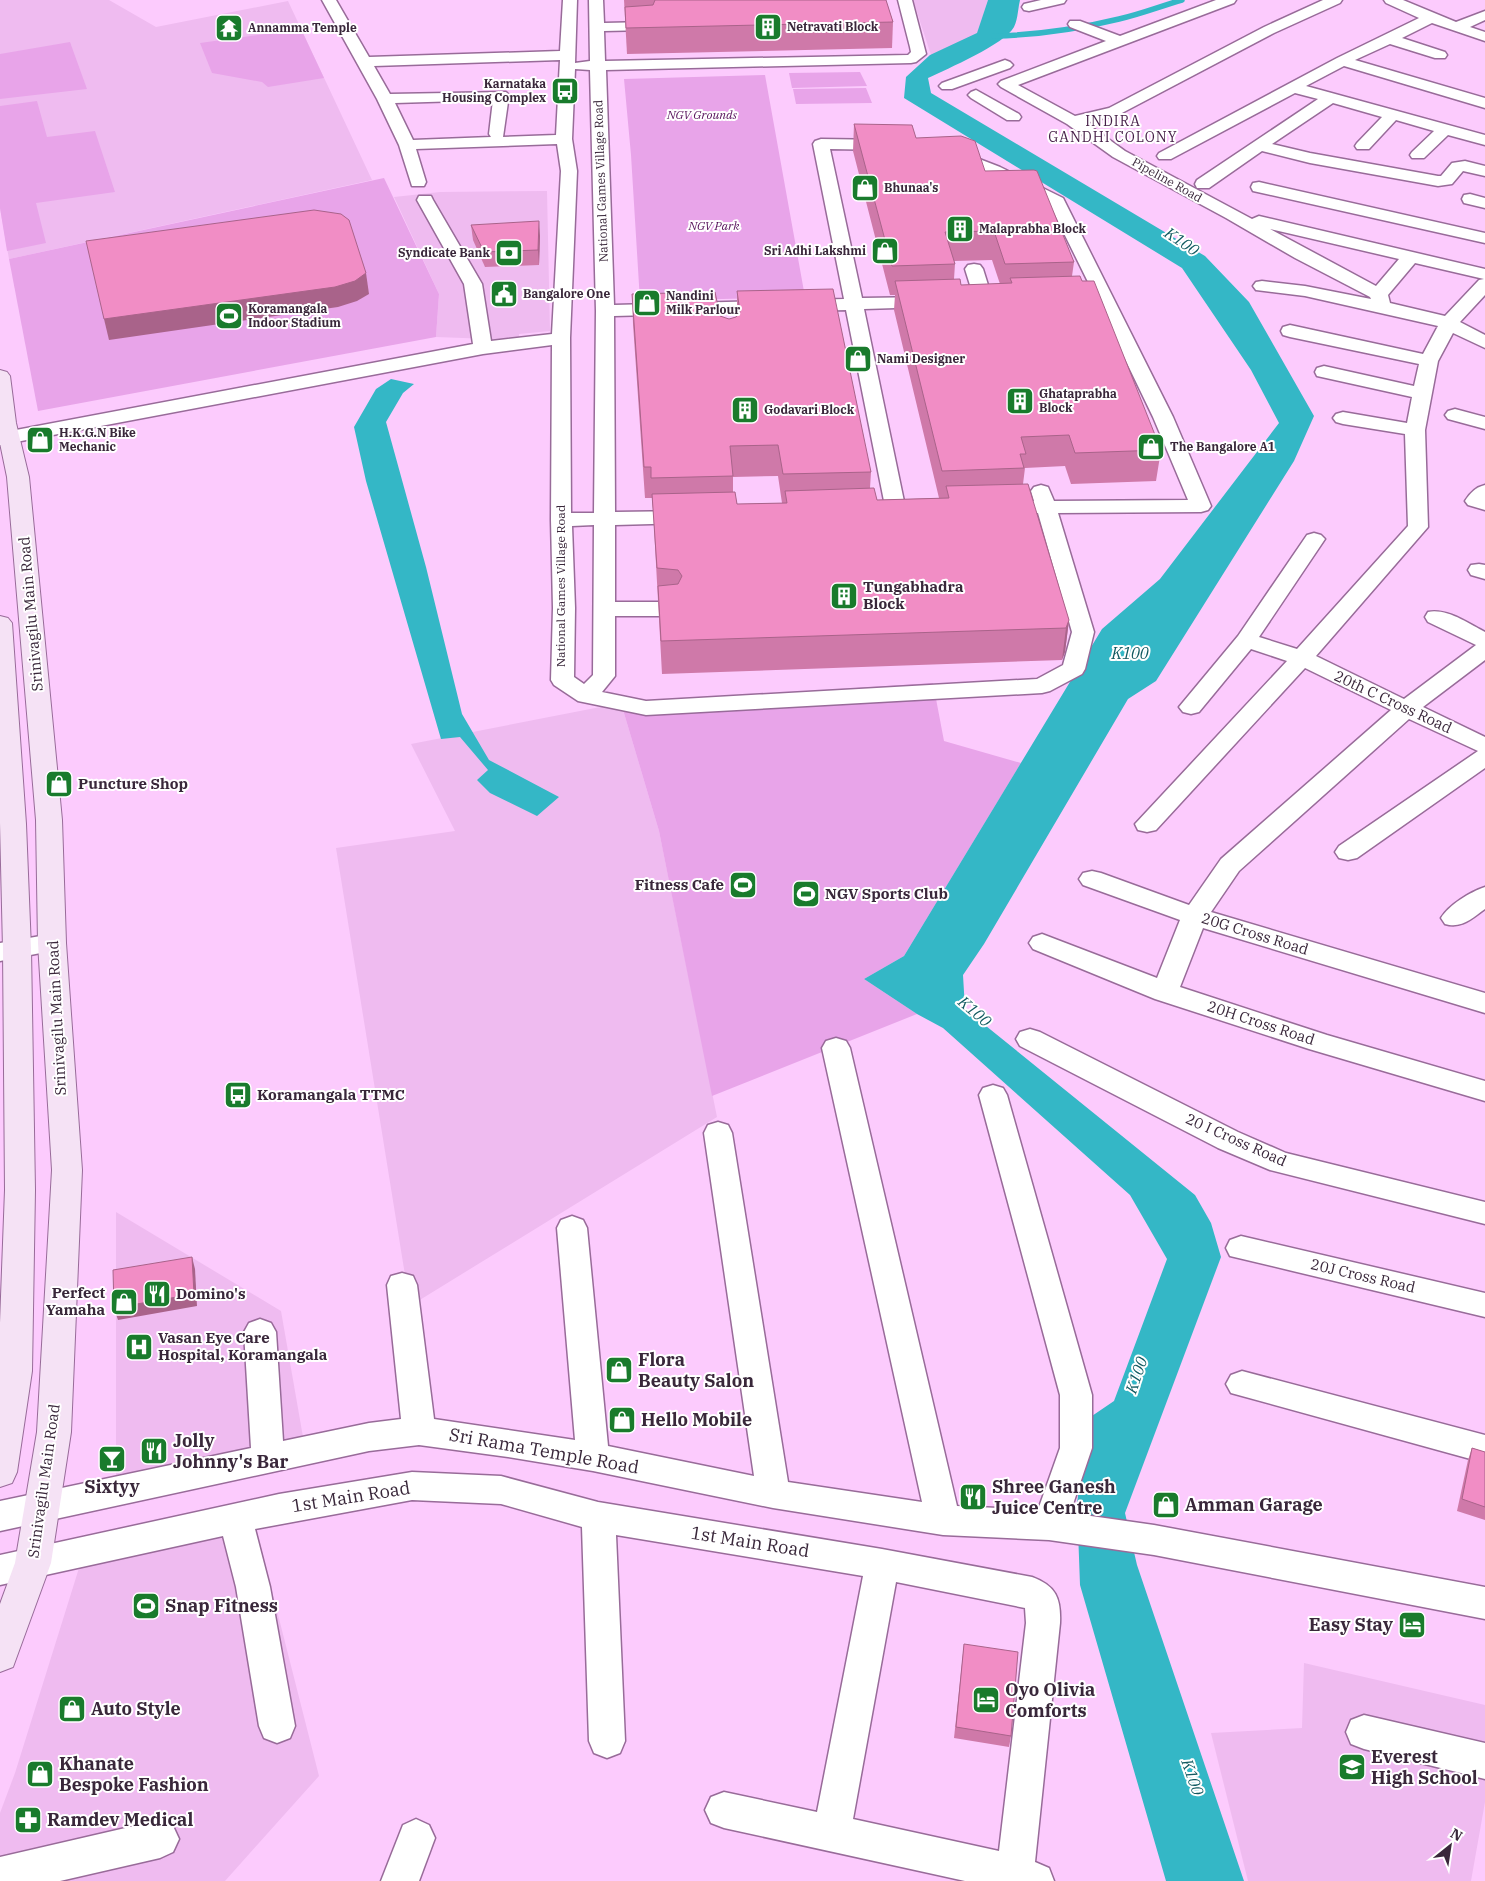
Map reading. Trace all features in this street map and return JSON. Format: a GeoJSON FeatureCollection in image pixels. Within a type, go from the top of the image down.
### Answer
{"type":"FeatureCollection","features":[{"type":"Feature","properties":{"kind":"main road","name":"Srinivagilu Main Road"},"geometry":{"type":"LineString","coordinates":[[0,376],[3,425],[18,477],[49,820],[52,943],[66,1170],[54,1432],[42,1506],[17,1566],[0,1654]]}},
{"type":"Feature","properties":{"kind":"main road"},"geometry":{"type":"LineString","coordinates":[[0,623],[7,825],[8,950],[20,1190],[15,1371],[0,1472]]}},
{"type":"Feature","properties":{"kind":"main road"},"geometry":{"type":"LineString","coordinates":[[7,825],[49,820]]}},
{"type":"Feature","properties":{"kind":"street"},"geometry":{"type":"LineString","coordinates":[[329,0],[385,99],[407,145],[418,182]]}},
{"type":"Feature","properties":{"kind":"street","name":"National Games Village Road"},"geometry":{"type":"LineString","coordinates":[[570,0],[564,140],[569,171],[561,338],[561,520],[564,608],[562,680],[586,696],[604,676],[605,609],[605,311],[596,0]]}},
{"type":"Feature","properties":{"kind":"street"},"geometry":{"type":"LineString","coordinates":[[363,62],[567,61],[598,66],[911,59],[919,54],[916,33],[911,22],[906,0]]}},
{"type":"Feature","properties":{"kind":"street"},"geometry":{"type":"LineString","coordinates":[[1029,7],[1059,0]]}},
{"type":"Feature","properties":{"kind":"street"},"geometry":{"type":"LineString","coordinates":[[1013,117],[973,96],[1229,0]]}},
{"type":"Feature","properties":{"kind":"street"},"geometry":{"type":"LineString","coordinates":[[1073,121],[1114,112],[1269,30],[1335,0]]}},
{"type":"Feature","properties":{"kind":"street"},"geometry":{"type":"LineString","coordinates":[[1390,0],[1431,18],[1485,37]]}},
{"type":"Feature","properties":{"kind":"street"},"geometry":{"type":"LineString","coordinates":[[1405,6],[1422,0]]}},
{"type":"Feature","properties":{"kind":"street"},"geometry":{"type":"LineString","coordinates":[[1457,27],[1485,15]]}},
{"type":"Feature","properties":{"kind":"street"},"geometry":{"type":"LineString","coordinates":[[1165,156],[1295,88],[1342,61],[1431,18]]}},
{"type":"Feature","properties":{"kind":"street"},"geometry":{"type":"LineString","coordinates":[[1075,24],[1119,41]]}},
{"type":"Feature","properties":{"kind":"street"},"geometry":{"type":"LineString","coordinates":[[597,27],[648,26]]}},
{"type":"Feature","properties":{"kind":"street"},"geometry":{"type":"LineString","coordinates":[[1074,41],[1096,33]]}},
{"type":"Feature","properties":{"kind":"street"},"geometry":{"type":"LineString","coordinates":[[1387,38],[1440,55]]}},
{"type":"Feature","properties":{"kind":"street"},"geometry":{"type":"LineString","coordinates":[[1342,61],[1485,103]]}},
{"type":"Feature","properties":{"kind":"street"},"geometry":{"type":"LineString","coordinates":[[947,86],[975,71],[998,62],[1030,75]]}},
{"type":"Feature","properties":{"kind":"street","name":"Pipeline Road"},"geometry":{"type":"LineString","coordinates":[[975,71],[1006,84],[1073,121],[1120,154],[1232,214],[1380,300],[1443,321],[1483,340]]}},
{"type":"Feature","properties":{"kind":"street"},"geometry":{"type":"LineString","coordinates":[[1295,88],[1485,140]]}},
{"type":"Feature","properties":{"kind":"street"},"geometry":{"type":"LineString","coordinates":[[385,99],[501,95],[497,134]]}},
{"type":"Feature","properties":{"kind":"street"},"geometry":{"type":"LineString","coordinates":[[1203,184],[1258,144],[1330,98]]}},
{"type":"Feature","properties":{"kind":"street"},"geometry":{"type":"LineString","coordinates":[[1363,146],[1392,115]]}},
{"type":"Feature","properties":{"kind":"street"},"geometry":{"type":"LineString","coordinates":[[1418,155],[1445,129]]}},
{"type":"Feature","properties":{"kind":"street"},"geometry":{"type":"LineString","coordinates":[[407,145],[564,140]]}},
{"type":"Feature","properties":{"kind":"street"},"geometry":{"type":"LineString","coordinates":[[896,511],[821,144],[904,145]]}},
{"type":"Feature","properties":{"kind":"street"},"geometry":{"type":"LineString","coordinates":[[1258,144],[1310,158],[1444,182],[1460,165],[1485,171]]}},
{"type":"Feature","properties":{"kind":"street"},"geometry":{"type":"LineString","coordinates":[[932,146],[994,170],[1057,202],[1163,417],[1201,506],[1044,499],[976,509]]}},
{"type":"Feature","properties":{"kind":"street"},"geometry":{"type":"LineString","coordinates":[[569,171],[601,169]]}},
{"type":"Feature","properties":{"kind":"street"},"geometry":{"type":"LineString","coordinates":[[1259,186],[1485,238]]}},
{"type":"Feature","properties":{"kind":"street"},"geometry":{"type":"LineString","coordinates":[[425,200],[473,284],[483,348]]}},
{"type":"Feature","properties":{"kind":"street"},"geometry":{"type":"LineString","coordinates":[[1232,214],[1485,274]]}},
{"type":"Feature","properties":{"kind":"street"},"geometry":{"type":"LineString","coordinates":[[1262,286],[1380,300],[1410,257]]}},
{"type":"Feature","properties":{"kind":"street"},"geometry":{"type":"LineString","coordinates":[[605,311],[725,315],[853,304],[974,301],[974,269]]}},
{"type":"Feature","properties":{"kind":"street"},"geometry":{"type":"LineString","coordinates":[[1147,824],[1224,745],[1418,527],[1415,430],[1421,392],[1429,361],[1448,324],[1485,284]]}},
{"type":"Feature","properties":{"kind":"street"},"geometry":{"type":"LineString","coordinates":[[1047,299],[1104,298]]}},
{"type":"Feature","properties":{"kind":"street"},"geometry":{"type":"LineString","coordinates":[[1290,331],[1429,361]]}},
{"type":"Feature","properties":{"kind":"street"},"geometry":{"type":"LineString","coordinates":[[3,425],[483,348],[561,338]]}},
{"type":"Feature","properties":{"kind":"street"},"geometry":{"type":"LineString","coordinates":[[1324,372],[1421,392]]}},
{"type":"Feature","properties":{"kind":"street"},"geometry":{"type":"LineString","coordinates":[[1455,415],[1485,422]]}},
{"type":"Feature","properties":{"kind":"street"},"geometry":{"type":"LineString","coordinates":[[1344,418],[1415,430]]}},
{"type":"Feature","properties":{"kind":"street"},"geometry":{"type":"LineString","coordinates":[[1485,491],[1475,501],[1485,504]]}},
{"type":"Feature","properties":{"kind":"street"},"geometry":{"type":"LineString","coordinates":[[586,696],[646,708],[1042,686],[1074,669],[1083,632],[1044,499]]}},
{"type":"Feature","properties":{"kind":"street"},"geometry":{"type":"LineString","coordinates":[[561,520],[711,516]]}},
{"type":"Feature","properties":{"kind":"street"},"geometry":{"type":"LineString","coordinates":[[1191,707],[1246,640],[1314,539]]}},
{"type":"Feature","properties":{"kind":"street"},"geometry":{"type":"LineString","coordinates":[[605,609],[670,609]]}},
{"type":"Feature","properties":{"kind":"street"},"geometry":{"type":"LineString","coordinates":[[1436,617],[1485,641]]}},
{"type":"Feature","properties":{"kind":"street","name":"20th C Cross Road"},"geometry":{"type":"LineString","coordinates":[[1246,640],[1302,658],[1408,707],[1485,746]]}},
{"type":"Feature","properties":{"kind":"street","name":"20G Cross Road"},"geometry":{"type":"LineString","coordinates":[[1485,649],[1408,707],[1230,865],[1195,916],[1485,1003]]}},
{"type":"Feature","properties":{"kind":"street"},"geometry":{"type":"LineString","coordinates":[[1348,852],[1485,757]]}},
{"type":"Feature","properties":{"kind":"street"},"geometry":{"type":"LineString","coordinates":[[1092,879],[1195,916],[1165,992]]}},
{"type":"Feature","properties":{"kind":"street"},"geometry":{"type":"LineString","coordinates":[[1454,918],[1485,896]]}},
{"type":"Feature","properties":{"kind":"street"},"geometry":{"type":"LineString","coordinates":[[8,950],[52,943]]}},
{"type":"Feature","properties":{"kind":"street","name":"20H Cross Road"},"geometry":{"type":"LineString","coordinates":[[1042,943],[1165,992],[1318,1042],[1485,1091]]}},
{"type":"Feature","properties":{"kind":"street","name":"20 I Cross Road"},"geometry":{"type":"LineString","coordinates":[[1030,1039],[1228,1140],[1280,1162],[1485,1213]]}},
{"type":"Feature","properties":{"kind":"street"},"geometry":{"type":"LineString","coordinates":[[836,1048],[943,1520]]}},
{"type":"Feature","properties":{"kind":"street"},"geometry":{"type":"LineString","coordinates":[[993,1095],[1076,1395],[1076,1448],[1063,1527]]}},
{"type":"Feature","properties":{"kind":"street"},"geometry":{"type":"LineString","coordinates":[[718,1133],[773,1494]]}},
{"type":"Feature","properties":{"kind":"street"},"geometry":{"type":"LineString","coordinates":[[572,1228],[593,1457]]}},
{"type":"Feature","properties":{"kind":"street","name":"20J Cross Road"},"geometry":{"type":"LineString","coordinates":[[1241,1248],[1485,1305]]}},
{"type":"Feature","properties":{"kind":"street"},"geometry":{"type":"LineString","coordinates":[[402,1285],[419,1431]]}},
{"type":"Feature","properties":{"kind":"street"},"geometry":{"type":"LineString","coordinates":[[260,1332],[268,1460]]}},
{"type":"Feature","properties":{"kind":"street"},"geometry":{"type":"LineString","coordinates":[[1242,1384],[1485,1449]]}},
{"type":"Feature","properties":{"kind":"street","name":"Sri Rama Temple Road"},"geometry":{"type":"LineString","coordinates":[[0,1516],[369,1437],[419,1431],[593,1457],[773,1494],[943,1520],[1063,1527],[1154,1540],[1485,1603]]}},
{"type":"Feature","properties":{"kind":"street","name":"1st Main Road"},"geometry":{"type":"LineString","coordinates":[[17,1566],[279,1509],[412,1486],[501,1490],[598,1517],[882,1564],[1032,1593],[1042,1602],[1043,1623],[1025,1877]]}},
{"type":"Feature","properties":{"kind":"street"},"geometry":{"type":"LineString","coordinates":[[598,1517],[607,1741]]}},
{"type":"Feature","properties":{"kind":"street"},"geometry":{"type":"LineString","coordinates":[[235,1520],[252,1587],[277,1726]]}},
{"type":"Feature","properties":{"kind":"street"},"geometry":{"type":"LineString","coordinates":[[832,1834],[882,1564]]}},
{"type":"Feature","properties":{"kind":"street"},"geometry":{"type":"LineString","coordinates":[[1364,1732],[1485,1761]]}},
{"type":"Feature","properties":{"kind":"street"},"geometry":{"type":"LineString","coordinates":[[724,1810],[1025,1877]]}},
{"type":"Feature","properties":{"kind":"street"},"geometry":{"type":"LineString","coordinates":[[400,1881],[416,1838]]}},
{"type":"Feature","properties":{"kind":"street"},"geometry":{"type":"LineString","coordinates":[[0,1876],[160,1839]]}},
{"type":"Feature","properties":{"kind":"shaded area"},"geometry":{"type":"Polygon","coordinates":[[[0,0],[109,0],[156,27],[288,1],[372,180],[9,259],[0,208],[0,0]]]}},
{"type":"Feature","properties":{"kind":"shaded area"},"geometry":{"type":"Polygon","coordinates":[[[913,0],[988,0],[977,34],[931,55],[913,0]]]}},
{"type":"Feature","properties":{"kind":"shaded area"},"geometry":{"type":"Polygon","coordinates":[[[547,191],[550,331],[519,334],[519,340],[436,337],[439,294],[394,197],[440,192],[547,191]]]}},
{"type":"Feature","properties":{"kind":"shaded area"},"geometry":{"type":"Polygon","coordinates":[[[621,703],[659,831],[717,1117],[410,1306],[336,848],[455,831],[411,744],[621,703]]]}},
{"type":"Feature","properties":{"kind":"shaded area"},"geometry":{"type":"Polygon","coordinates":[[[116,1212],[281,1311],[303,1437],[116,1478],[116,1212]]]}},
{"type":"Feature","properties":{"kind":"shaded area"},"geometry":{"type":"Polygon","coordinates":[[[256,1528],[319,1776],[225,1881],[0,1881],[0,1813],[15,1773],[79,1568],[256,1528]]]}},
{"type":"Feature","properties":{"kind":"shaded area","name":"Everest High School"},"geometry":{"type":"Polygon","coordinates":[[[1304,1663],[1485,1705],[1485,1802],[1471,1881],[1248,1881],[1211,1733],[1302,1728],[1304,1663]]]}},
{"type":"Feature","properties":{"kind":"green space"},"geometry":{"type":"Polygon","coordinates":[[[301,29],[324,78],[268,87],[262,82],[212,73],[200,43],[301,29]]]}},
{"type":"Feature","properties":{"kind":"green space"},"geometry":{"type":"Polygon","coordinates":[[[70,42],[87,89],[0,99],[0,54],[70,42]]]}},
{"type":"Feature","properties":{"kind":"green space"},"geometry":{"type":"Polygon","coordinates":[[[860,72],[867,86],[792,88],[789,73],[860,72]]]}},
{"type":"Feature","properties":{"kind":"green space","name":"NGV Park"},"geometry":{"type":"Polygon","coordinates":[[[765,75],[805,297],[640,301],[631,155],[624,79],[765,75]]]}},
{"type":"Feature","properties":{"kind":"green space"},"geometry":{"type":"Polygon","coordinates":[[[866,88],[872,103],[796,104],[793,89],[866,88]]]}},
{"type":"Feature","properties":{"kind":"green space"},"geometry":{"type":"Polygon","coordinates":[[[37,101],[47,137],[95,131],[115,192],[36,203],[46,243],[7,251],[0,208],[0,106],[37,101]]]}},
{"type":"Feature","properties":{"kind":"green space","name":"Koramangala Indoor Stadium"},"geometry":{"type":"Polygon","coordinates":[[[384,178],[439,294],[436,337],[38,411],[9,259],[384,178]]]}},
{"type":"Feature","properties":{"kind":"green space","name":"NGV Sports Club"},"geometry":{"type":"Polygon","coordinates":[[[933,683],[944,741],[1021,763],[904,956],[864,979],[917,1014],[712,1096],[659,831],[621,703],[933,683]]]}},
{"type":"Feature","properties":{"kind":"water","name":"K100"},"geometry":{"type":"Polygon","coordinates":[[[988,0],[1020,0],[1014,27],[1009,34],[988,48],[928,78],[931,93],[1205,256],[1249,302],[1314,416],[1294,461],[1156,681],[1128,699],[984,944],[963,975],[965,1009],[1195,1195],[1211,1223],[1221,1257],[1125,1513],[1137,1565],[1244,1881],[1166,1881],[1080,1585],[1077,1503],[1089,1418],[1114,1401],[1167,1259],[1130,1195],[943,1028],[917,1014],[864,979],[904,956],[1102,629],[1160,579],[1279,423],[1251,370],[1182,268],[904,98],[906,77],[930,55],[977,33],[988,0]]]}},
{"type":"Feature","properties":{"kind":"water"},"geometry":{"type":"Polygon","coordinates":[[[391,379],[414,384],[403,393],[386,422],[426,567],[462,714],[489,760],[559,797],[537,816],[490,793],[477,780],[488,770],[460,737],[441,739],[366,481],[354,427],[376,389],[391,379]]]}},
{"type":"Feature","properties":{"kind":"building"},"geometry":{"type":"Polygon","coordinates":[[[655,0],[886,0],[893,22],[626,28],[625,7],[653,5],[655,0]]]}},
{"type":"Feature","properties":{"kind":"building","name":"Malaprabha Block"},"geometry":{"type":"Polygon","coordinates":[[[854,124],[912,125],[916,138],[961,136],[975,141],[985,171],[1037,171],[1074,262],[1005,264],[994,231],[945,232],[955,264],[892,266],[854,124]]]}},
{"type":"Feature","properties":{"kind":"building","name":"Koramangala Indoor Stadium"},"geometry":{"type":"Polygon","coordinates":[[[314,210],[341,214],[349,220],[366,273],[355,281],[335,287],[104,319],[86,241],[314,210]]]}},
{"type":"Feature","properties":{"kind":"building"},"geometry":{"type":"Polygon","coordinates":[[[539,221],[538,250],[484,252],[471,225],[539,221]]]}},
{"type":"Feature","properties":{"kind":"building","name":"Ghataprabha Block"},"geometry":{"type":"Polygon","coordinates":[[[1080,276],[1082,281],[1094,281],[1161,450],[1075,453],[1069,435],[1021,437],[1026,454],[1020,454],[1024,468],[942,471],[895,281],[960,279],[961,285],[1012,283],[1010,278],[1080,276]]]}},
{"type":"Feature","properties":{"kind":"building","name":"Godavari Block"},"geometry":{"type":"Polygon","coordinates":[[[833,289],[871,472],[783,474],[778,445],[730,446],[733,476],[651,478],[651,467],[644,467],[632,294],[715,292],[720,316],[729,319],[736,317],[740,312],[737,291],[833,289]]]}},
{"type":"Feature","properties":{"kind":"building","name":"Tungabhadra Block"},"geometry":{"type":"Polygon","coordinates":[[[1028,484],[1069,620],[1066,628],[661,641],[658,586],[678,584],[682,576],[678,570],[657,568],[652,494],[735,492],[737,504],[787,503],[785,491],[874,488],[877,500],[949,498],[946,486],[1028,484]]]}},
{"type":"Feature","properties":{"kind":"building","name":"Domino's"},"geometry":{"type":"Polygon","coordinates":[[[192,1257],[194,1294],[114,1308],[113,1270],[192,1257]]]}},
{"type":"Feature","properties":{"kind":"building"},"geometry":{"type":"Polygon","coordinates":[[[1472,1448],[1485,1452],[1485,1507],[1462,1499],[1472,1448]]]}},
{"type":"Feature","properties":{"kind":"building","name":"Oyo Olivia Comforts"},"geometry":{"type":"Polygon","coordinates":[[[964,1644],[1018,1652],[1011,1736],[956,1727],[964,1644]]]}},
{"type":"Feature","properties":{"kind":"waterway"},"geometry":{"type":"LineString","coordinates":[[994,36],[1041,33],[1088,26],[1127,17],[1182,0]]}},
{"type":"Feature","properties":{"kind":"place","name":"Netravati Block"},"geometry":{"type":"Point","coordinates":[768,27]}},
{"type":"Feature","properties":{"kind":"place","name":"Annamma Temple"},"geometry":{"type":"Point","coordinates":[229,28]}},
{"type":"Feature","properties":{"kind":"place","name":"Karnataka Housing Complex"},"geometry":{"type":"Point","coordinates":[565,91]}},
{"type":"Feature","properties":{"kind":"place","name":"Bhunaa's"},"geometry":{"type":"Point","coordinates":[865,188]}},
{"type":"Feature","properties":{"kind":"place","name":"Malaprabha Block"},"geometry":{"type":"Point","coordinates":[960,229]}},
{"type":"Feature","properties":{"kind":"place","name":"Sri Adhi Lakshmi"},"geometry":{"type":"Point","coordinates":[885,251]}},
{"type":"Feature","properties":{"kind":"place","name":"Syndicate Bank"},"geometry":{"type":"Point","coordinates":[509,253]}},
{"type":"Feature","properties":{"kind":"place","name":"Bangalore One"},"geometry":{"type":"Point","coordinates":[504,294]}},
{"type":"Feature","properties":{"kind":"place","name":"Nandini Milk Parlour"},"geometry":{"type":"Point","coordinates":[647,303]}},
{"type":"Feature","properties":{"kind":"place","name":"Koramangala Indoor Stadium"},"geometry":{"type":"Point","coordinates":[229,316]}},
{"type":"Feature","properties":{"kind":"place","name":"Nami Designer"},"geometry":{"type":"Point","coordinates":[858,359]}},
{"type":"Feature","properties":{"kind":"place","name":"Ghataprabha Block"},"geometry":{"type":"Point","coordinates":[1020,401]}},
{"type":"Feature","properties":{"kind":"place","name":"Godavari Block"},"geometry":{"type":"Point","coordinates":[745,410]}},
{"type":"Feature","properties":{"kind":"place","name":"H.K.G.N Bike Mechanic"},"geometry":{"type":"Point","coordinates":[40,440]}},
{"type":"Feature","properties":{"kind":"place","name":"The Bangalore A1"},"geometry":{"type":"Point","coordinates":[1151,447]}},
{"type":"Feature","properties":{"kind":"place","name":"Tungabhadra Block"},"geometry":{"type":"Point","coordinates":[844,596]}},
{"type":"Feature","properties":{"kind":"place","name":"Puncture Shop"},"geometry":{"type":"Point","coordinates":[59,784]}},
{"type":"Feature","properties":{"kind":"place","name":"Fitness Cafe"},"geometry":{"type":"Point","coordinates":[743,885]}},
{"type":"Feature","properties":{"kind":"place","name":"NGV Sports Club"},"geometry":{"type":"Point","coordinates":[806,894]}},
{"type":"Feature","properties":{"kind":"place","name":"Koramangala TTMC"},"geometry":{"type":"Point","coordinates":[238,1095]}},
{"type":"Feature","properties":{"kind":"place","name":"Domino's"},"geometry":{"type":"Point","coordinates":[157,1294]}},
{"type":"Feature","properties":{"kind":"place","name":"Perfect Yamaha"},"geometry":{"type":"Point","coordinates":[124,1302]}},
{"type":"Feature","properties":{"kind":"place","name":"Vasan Eye Care Hospital, Koramangala"},"geometry":{"type":"Point","coordinates":[139,1347]}},
{"type":"Feature","properties":{"kind":"place","name":"Flora Beauty Salon"},"geometry":{"type":"Point","coordinates":[619,1370]}},
{"type":"Feature","properties":{"kind":"place","name":"Hello Mobile"},"geometry":{"type":"Point","coordinates":[622,1420]}},
{"type":"Feature","properties":{"kind":"place","name":"Jolly Johnny's Bar"},"geometry":{"type":"Point","coordinates":[154,1451]}},
{"type":"Feature","properties":{"kind":"place","name":"Sixtyy"},"geometry":{"type":"Point","coordinates":[112,1459]}},
{"type":"Feature","properties":{"kind":"place","name":"Shree Ganesh Juice Centre"},"geometry":{"type":"Point","coordinates":[973,1497]}},
{"type":"Feature","properties":{"kind":"place","name":"Amman Garage"},"geometry":{"type":"Point","coordinates":[1166,1505]}},
{"type":"Feature","properties":{"kind":"place","name":"Snap Fitness"},"geometry":{"type":"Point","coordinates":[146,1606]}},
{"type":"Feature","properties":{"kind":"place","name":"Easy Stay"},"geometry":{"type":"Point","coordinates":[1412,1625]}},
{"type":"Feature","properties":{"kind":"place","name":"Oyo Olivia Comforts"},"geometry":{"type":"Point","coordinates":[986,1700]}},
{"type":"Feature","properties":{"kind":"place","name":"Auto Style"},"geometry":{"type":"Point","coordinates":[72,1709]}},
{"type":"Feature","properties":{"kind":"place","name":"Everest High School"},"geometry":{"type":"Point","coordinates":[1352,1767]}},
{"type":"Feature","properties":{"kind":"place","name":"Khanate Bespoke Fashion"},"geometry":{"type":"Point","coordinates":[40,1774]}},
{"type":"Feature","properties":{"kind":"place","name":"Ramdev Medical"},"geometry":{"type":"Point","coordinates":[28,1820]}},
{"type":"Feature","properties":{"kind":"district","name":"INDIRA GANDHI COLONY"},"geometry":{"type":"Point","coordinates":[1113,130]}},
{"type":"Feature","properties":{"kind":"park label","name":"NGV Grounds"},"geometry":{"type":"Point","coordinates":[702,115]}}]}
